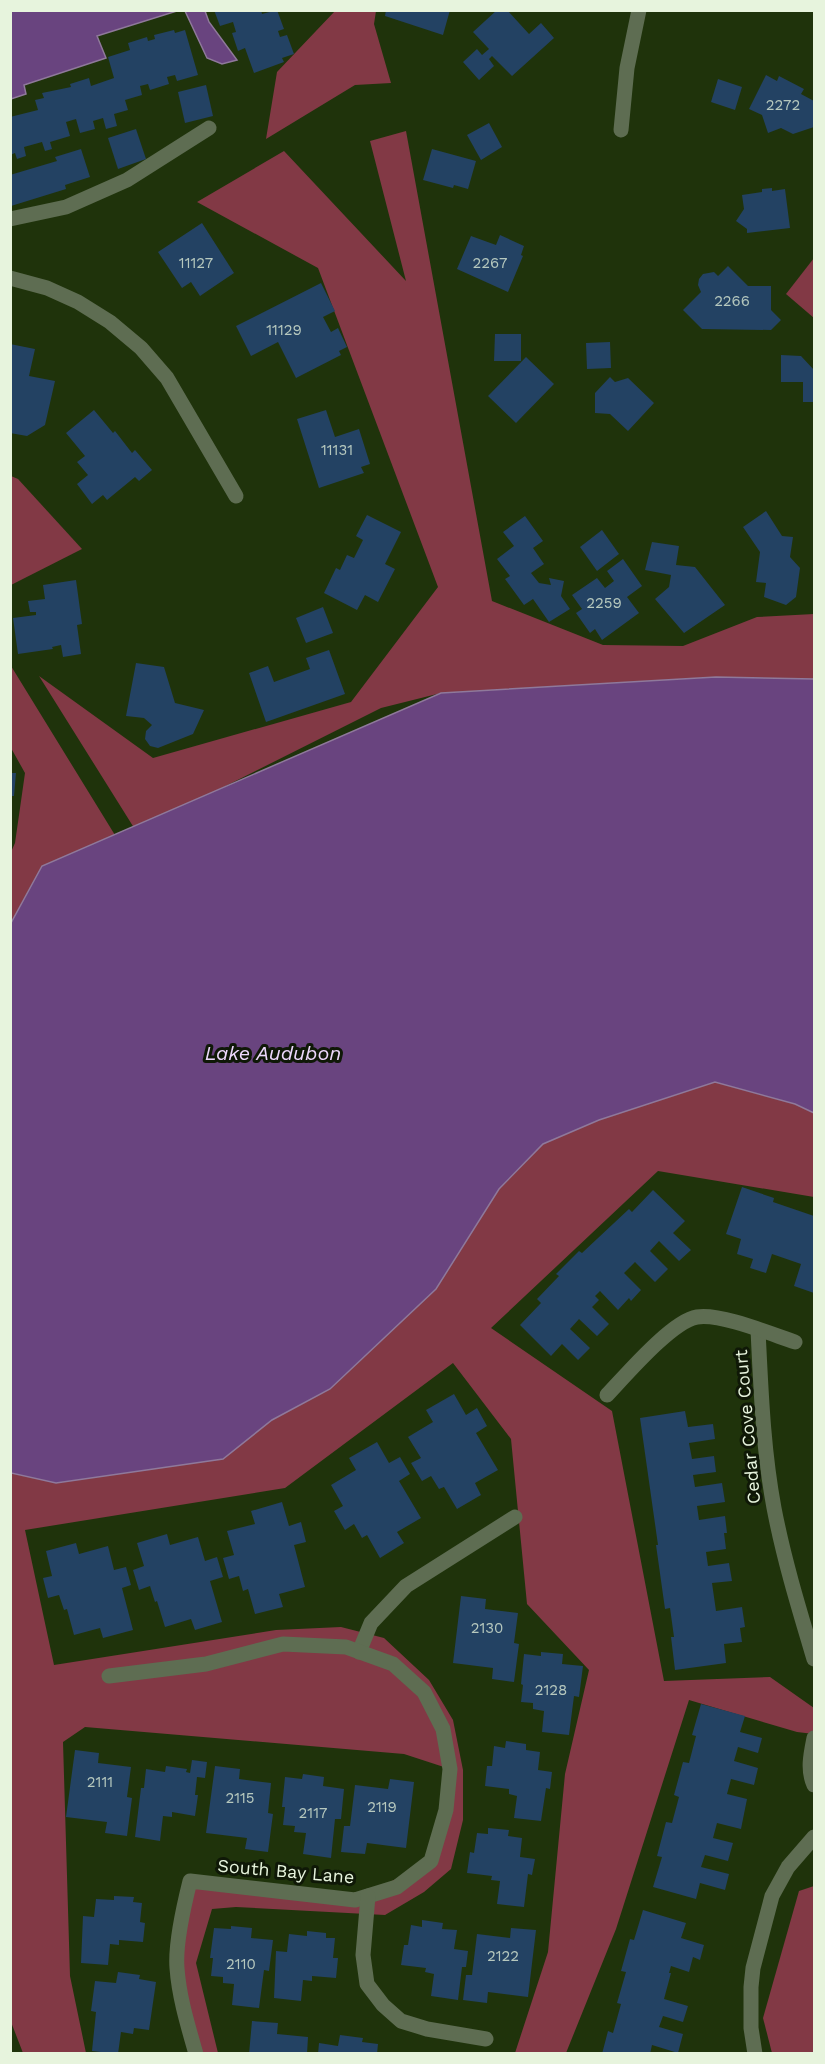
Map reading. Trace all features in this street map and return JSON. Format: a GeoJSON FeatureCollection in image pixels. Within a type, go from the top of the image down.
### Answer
{"type":"FeatureCollection","features":[{"type":"Feature","properties":{"kind":"street"},"geometry":{"type":"LineString","coordinates":[[621,130],[627,68],[639,10]]}},
{"type":"Feature","properties":{"kind":"street"},"geometry":{"type":"LineString","coordinates":[[10,219],[66,207],[127,180],[209,128]]}},
{"type":"Feature","properties":{"kind":"street"},"geometry":{"type":"LineString","coordinates":[[10,278],[47,288],[78,302],[110,322],[141,348],[167,378],[236,496]]}},
{"type":"Feature","properties":{"kind":"street"},"geometry":{"type":"LineString","coordinates":[[607,1395],[677,1324],[696,1317],[712,1316],[795,1342]]}},
{"type":"Feature","properties":{"kind":"street","name":"Cedar Cove Court"},"geometry":{"type":"LineString","coordinates":[[758,1330],[763,1429],[774,1508],[792,1586],[814,1659]]}},
{"type":"Feature","properties":{"kind":"street"},"geometry":{"type":"LineString","coordinates":[[359,1652],[371,1623],[406,1586],[516,1517]]}},
{"type":"Feature","properties":{"kind":"street","name":"South Bay Lane"},"geometry":{"type":"LineString","coordinates":[[110,1676],[206,1664],[283,1644],[346,1647],[393,1664],[424,1692],[443,1729],[450,1769],[446,1810],[431,1861],[397,1887],[355,1900],[190,1881],[183,1912],[177,1967],[187,2023],[196,2054]]}},
{"type":"Feature","properties":{"kind":"street"},"geometry":{"type":"LineString","coordinates":[[814,1738],[810,1759],[814,1785]]}},
{"type":"Feature","properties":{"kind":"street"},"geometry":{"type":"LineString","coordinates":[[755,2054],[751,2028],[753,1968],[772,1896],[788,1867],[814,1837]]}},
{"type":"Feature","properties":{"kind":"street"},"geometry":{"type":"LineString","coordinates":[[368,1896],[363,1955],[368,1984],[383,2005],[401,2021],[427,2029],[486,2039]]}},
{"type":"Feature","properties":{"kind":"shaded area"},"geometry":{"type":"Polygon","coordinates":[[[335,11],[376,11],[374,24],[391,83],[355,85],[266,139],[277,72],[335,11]]]}},
{"type":"Feature","properties":{"kind":"shaded area"},"geometry":{"type":"Polygon","coordinates":[[[406,131],[492,601],[603,645],[683,646],[757,617],[814,614],[814,679],[716,677],[441,693],[381,708],[136,831],[39,676],[153,758],[351,702],[438,587],[318,268],[197,202],[284,151],[406,281],[370,141],[406,131]]]}},
{"type":"Feature","properties":{"kind":"shaded area"},"geometry":{"type":"Polygon","coordinates":[[[814,258],[814,318],[786,294],[814,258]]]}},
{"type":"Feature","properties":{"kind":"shaded area"},"geometry":{"type":"Polygon","coordinates":[[[11,476],[18,479],[82,549],[11,585],[11,476]]]}},
{"type":"Feature","properties":{"kind":"shaded area"},"geometry":{"type":"Polygon","coordinates":[[[11,666],[118,840],[11,949],[11,852],[15,843],[25,773],[11,748],[11,666]]]}},
{"type":"Feature","properties":{"kind":"shaded area"},"geometry":{"type":"Polygon","coordinates":[[[715,1082],[795,1104],[814,1113],[814,1197],[658,1171],[491,1328],[612,1411],[664,1681],[770,1677],[814,1708],[814,1734],[797,1732],[689,1700],[616,1929],[566,2053],[515,2053],[548,1952],[565,1774],[589,1670],[527,1604],[511,1439],[453,1363],[285,1488],[25,1530],[54,1665],[276,1630],[341,1627],[384,1638],[429,1680],[453,1720],[463,1770],[463,1820],[451,1869],[424,1892],[385,1915],[236,1907],[212,1909],[196,1963],[218,2053],[199,2053],[177,1967],[190,1881],[355,1900],[431,1861],[450,1769],[404,1754],[85,1727],[63,1742],[70,1976],[86,2053],[23,2053],[11,2022],[11,1473],[56,1483],[223,1458],[272,1420],[330,1389],[436,1289],[499,1189],[543,1144],[599,1120],[715,1082]]]}},
{"type":"Feature","properties":{"kind":"shaded area"},"geometry":{"type":"Polygon","coordinates":[[[814,1886],[814,2053],[772,2053],[763,2018],[799,1891],[814,1886]]]}},
{"type":"Feature","properties":{"kind":"water"},"geometry":{"type":"Polygon","coordinates":[[[11,10],[177,11],[97,36],[106,58],[24,85],[26,94],[11,99],[11,10]]]}},
{"type":"Feature","properties":{"kind":"water"},"geometry":{"type":"Polygon","coordinates":[[[185,11],[205,11],[209,22],[237,60],[222,64],[207,58],[185,11]]]}},
{"type":"Feature","properties":{"kind":"water","name":"Lake Audubon"},"geometry":{"type":"Polygon","coordinates":[[[716,677],[814,679],[814,1113],[795,1104],[715,1082],[599,1120],[543,1144],[499,1189],[436,1289],[330,1389],[272,1420],[223,1459],[56,1483],[11,1473],[11,923],[42,866],[441,693],[716,677]]]}},
{"type":"Feature","properties":{"kind":"building"},"geometry":{"type":"Polygon","coordinates":[[[214,10],[261,10],[262,14],[277,10],[284,29],[278,31],[280,37],[287,35],[294,54],[282,58],[284,62],[254,73],[245,48],[238,51],[232,33],[236,32],[233,22],[220,26],[214,10]]]}},
{"type":"Feature","properties":{"kind":"building"},"geometry":{"type":"Polygon","coordinates":[[[386,10],[450,10],[443,35],[385,16],[386,10]]]}},
{"type":"Feature","properties":{"kind":"building"},"geometry":{"type":"Polygon","coordinates":[[[497,10],[507,10],[529,34],[541,23],[554,38],[512,76],[492,56],[489,59],[494,66],[479,80],[463,62],[477,49],[482,55],[489,49],[473,32],[497,10]]]}},
{"type":"Feature","properties":{"kind":"building"},"geometry":{"type":"Polygon","coordinates":[[[174,30],[175,33],[185,30],[198,75],[177,81],[175,75],[167,77],[169,84],[150,90],[148,84],[140,86],[142,95],[125,100],[128,110],[114,114],[117,126],[106,129],[103,118],[93,121],[95,129],[80,133],[76,119],[66,122],[70,136],[50,142],[52,149],[45,151],[42,142],[24,147],[26,156],[17,159],[15,153],[10,155],[10,117],[38,110],[35,100],[44,98],[42,93],[71,87],[70,84],[89,78],[91,86],[114,78],[108,57],[130,50],[128,43],[147,37],[148,41],[155,39],[154,35],[174,30]]]}},
{"type":"Feature","properties":{"kind":"building"},"geometry":{"type":"Polygon","coordinates":[[[766,75],[777,81],[779,76],[804,89],[801,94],[814,101],[814,127],[793,134],[781,128],[768,133],[762,115],[749,109],[766,75]]]}},
{"type":"Feature","properties":{"kind":"building"},"geometry":{"type":"Polygon","coordinates":[[[718,79],[742,87],[735,110],[711,102],[718,79]]]}},
{"type":"Feature","properties":{"kind":"building"},"geometry":{"type":"Polygon","coordinates":[[[206,85],[213,116],[185,123],[178,92],[206,85]]]}},
{"type":"Feature","properties":{"kind":"building"},"geometry":{"type":"Polygon","coordinates":[[[489,123],[502,147],[481,160],[467,135],[489,123]]]}},
{"type":"Feature","properties":{"kind":"building"},"geometry":{"type":"Polygon","coordinates":[[[136,129],[146,159],[118,169],[108,138],[136,129]]]}},
{"type":"Feature","properties":{"kind":"building"},"geometry":{"type":"Polygon","coordinates":[[[81,149],[90,177],[65,185],[66,189],[11,206],[10,175],[57,161],[55,157],[81,149]]]}},
{"type":"Feature","properties":{"kind":"building"},"geometry":{"type":"Polygon","coordinates":[[[432,149],[476,161],[468,189],[454,185],[453,188],[423,180],[432,149]]]}},
{"type":"Feature","properties":{"kind":"building"},"geometry":{"type":"Polygon","coordinates":[[[772,188],[772,191],[785,189],[790,228],[747,233],[747,229],[736,221],[744,209],[742,195],[772,188]]]}},
{"type":"Feature","properties":{"kind":"building"},"geometry":{"type":"Polygon","coordinates":[[[202,223],[234,273],[200,296],[191,282],[182,288],[158,252],[202,223]]]}},
{"type":"Feature","properties":{"kind":"building"},"geometry":{"type":"Polygon","coordinates":[[[500,235],[524,246],[521,255],[523,256],[508,292],[457,269],[471,236],[496,245],[500,235]]]}},
{"type":"Feature","properties":{"kind":"building"},"geometry":{"type":"Polygon","coordinates":[[[728,266],[748,286],[771,286],[771,310],[781,320],[771,330],[702,329],[683,310],[701,292],[698,285],[703,274],[714,272],[718,276],[728,266]]]}},
{"type":"Feature","properties":{"kind":"building"},"geometry":{"type":"Polygon","coordinates":[[[321,283],[335,311],[323,317],[331,332],[338,328],[347,347],[339,351],[341,355],[296,378],[278,342],[251,356],[236,326],[321,283]]]}},
{"type":"Feature","properties":{"kind":"building"},"geometry":{"type":"Polygon","coordinates":[[[495,334],[521,334],[521,361],[494,361],[495,334]]]}},
{"type":"Feature","properties":{"kind":"building"},"geometry":{"type":"Polygon","coordinates":[[[610,342],[611,368],[587,369],[586,343],[610,342]]]}},
{"type":"Feature","properties":{"kind":"building"},"geometry":{"type":"Polygon","coordinates":[[[10,344],[35,349],[29,376],[55,381],[45,425],[27,436],[10,433],[10,344]]]}},
{"type":"Feature","properties":{"kind":"building"},"geometry":{"type":"Polygon","coordinates":[[[781,355],[801,356],[814,370],[814,402],[803,402],[803,382],[781,382],[781,355]]]}},
{"type":"Feature","properties":{"kind":"building"},"geometry":{"type":"Polygon","coordinates":[[[526,357],[554,384],[516,423],[488,396],[526,357]]]}},
{"type":"Feature","properties":{"kind":"building"},"geometry":{"type":"Polygon","coordinates":[[[610,377],[615,382],[628,378],[654,403],[628,431],[610,414],[595,413],[595,393],[610,377]]]}},
{"type":"Feature","properties":{"kind":"building"},"geometry":{"type":"Polygon","coordinates":[[[94,410],[113,433],[115,431],[132,453],[135,450],[152,470],[139,481],[135,477],[107,500],[103,495],[92,504],[77,484],[88,475],[77,462],[85,456],[66,433],[94,410]]]}},
{"type":"Feature","properties":{"kind":"building"},"geometry":{"type":"Polygon","coordinates":[[[326,410],[335,437],[359,429],[370,464],[361,467],[364,473],[319,488],[297,419],[326,410]]]}},
{"type":"Feature","properties":{"kind":"building"},"geometry":{"type":"Polygon","coordinates":[[[766,511],[782,536],[793,537],[790,557],[800,568],[796,597],[786,605],[764,597],[766,583],[756,582],[760,552],[743,527],[766,511]]]}},
{"type":"Feature","properties":{"kind":"building"},"geometry":{"type":"Polygon","coordinates":[[[367,515],[401,532],[385,564],[395,569],[378,602],[365,595],[357,610],[324,593],[336,568],[340,570],[347,555],[354,558],[363,540],[356,536],[367,515]]]}},
{"type":"Feature","properties":{"kind":"building"},"geometry":{"type":"Polygon","coordinates":[[[525,516],[543,541],[533,548],[544,564],[531,573],[539,583],[551,585],[549,578],[564,581],[561,596],[570,609],[549,622],[533,599],[524,605],[505,579],[510,576],[497,559],[514,546],[503,532],[525,516]]]}},
{"type":"Feature","properties":{"kind":"building"},"geometry":{"type":"Polygon","coordinates":[[[602,530],[619,554],[597,571],[580,547],[602,530]]]}},
{"type":"Feature","properties":{"kind":"building"},"geometry":{"type":"Polygon","coordinates":[[[652,542],[679,546],[676,565],[695,567],[725,605],[684,633],[655,599],[669,587],[671,575],[645,570],[652,542]]]}},
{"type":"Feature","properties":{"kind":"building"},"geometry":{"type":"Polygon","coordinates":[[[623,559],[642,586],[627,597],[639,613],[602,640],[595,629],[590,633],[576,613],[582,609],[572,595],[597,578],[605,588],[614,581],[607,571],[623,559]]]}},
{"type":"Feature","properties":{"kind":"building"},"geometry":{"type":"Polygon","coordinates":[[[76,580],[82,624],[77,625],[81,654],[63,657],[61,645],[52,647],[53,649],[18,654],[13,618],[36,615],[36,612],[30,612],[28,601],[45,599],[43,585],[76,580]]]}},
{"type":"Feature","properties":{"kind":"building"},"geometry":{"type":"Polygon","coordinates":[[[323,607],[333,633],[306,643],[296,618],[323,607]]]}},
{"type":"Feature","properties":{"kind":"building"},"geometry":{"type":"Polygon","coordinates":[[[329,650],[345,694],[266,722],[249,673],[268,666],[274,682],[310,669],[306,658],[329,650]]]}},
{"type":"Feature","properties":{"kind":"building"},"geometry":{"type":"Polygon","coordinates":[[[136,663],[164,667],[175,703],[204,710],[193,734],[158,748],[150,746],[145,739],[146,731],[152,725],[144,718],[126,716],[136,663]]]}},
{"type":"Feature","properties":{"kind":"building"},"geometry":{"type":"Polygon","coordinates":[[[10,773],[16,773],[14,796],[10,796],[10,773]]]}},
{"type":"Feature","properties":{"kind":"building"},"geometry":{"type":"Polygon","coordinates":[[[742,1187],[774,1198],[773,1202],[814,1216],[814,1293],[794,1286],[801,1264],[772,1254],[766,1273],[750,1268],[753,1259],[737,1254],[741,1239],[726,1234],[742,1187]]]}},
{"type":"Feature","properties":{"kind":"building"},"geometry":{"type":"Polygon","coordinates":[[[653,1190],[685,1221],[673,1233],[691,1250],[679,1261],[659,1241],[650,1251],[668,1269],[655,1282],[635,1262],[624,1273],[641,1290],[631,1301],[629,1298],[618,1310],[600,1291],[595,1296],[599,1300],[592,1307],[609,1324],[597,1336],[579,1319],[570,1329],[590,1348],[578,1360],[562,1344],[551,1356],[520,1325],[541,1303],[537,1299],[559,1276],[556,1274],[579,1251],[582,1253],[629,1209],[632,1212],[653,1190]]]}},
{"type":"Feature","properties":{"kind":"building"},"geometry":{"type":"Polygon","coordinates":[[[454,1394],[466,1415],[477,1408],[487,1426],[476,1433],[498,1470],[475,1483],[481,1495],[457,1509],[444,1487],[439,1489],[431,1476],[422,1481],[411,1463],[421,1458],[408,1437],[433,1422],[426,1410],[454,1394]]]}},
{"type":"Feature","properties":{"kind":"building"},"geometry":{"type":"Polygon","coordinates":[[[685,1411],[688,1427],[713,1424],[715,1439],[689,1443],[692,1459],[714,1456],[716,1472],[693,1475],[695,1487],[722,1483],[725,1502],[697,1506],[699,1520],[725,1516],[726,1549],[706,1552],[708,1566],[729,1563],[732,1581],[712,1583],[716,1611],[742,1607],[745,1627],[740,1628],[742,1642],[724,1644],[726,1663],[675,1670],[670,1608],[665,1609],[640,1418],[685,1411]]]}},
{"type":"Feature","properties":{"kind":"building"},"geometry":{"type":"Polygon","coordinates":[[[377,1442],[389,1463],[400,1457],[410,1474],[399,1481],[421,1518],[397,1532],[404,1543],[380,1558],[367,1535],[362,1538],[354,1524],[345,1530],[334,1511],[343,1506],[331,1485],[356,1470],[349,1458],[377,1442]]]}},
{"type":"Feature","properties":{"kind":"building"},"geometry":{"type":"Polygon","coordinates":[[[282,1502],[289,1526],[301,1522],[306,1542],[294,1545],[305,1587],[279,1594],[283,1607],[255,1614],[248,1589],[243,1591],[239,1576],[229,1579],[223,1558],[234,1555],[227,1531],[255,1524],[251,1511],[282,1502]]]}},
{"type":"Feature","properties":{"kind":"building"},"geometry":{"type":"Polygon","coordinates":[[[167,1534],[170,1545],[198,1537],[205,1561],[217,1557],[223,1577],[210,1581],[222,1622],[195,1630],[191,1619],[165,1627],[150,1586],[139,1590],[133,1570],[144,1566],[137,1543],[167,1534]]]}},
{"type":"Feature","properties":{"kind":"building"},"geometry":{"type":"Polygon","coordinates":[[[76,1543],[79,1554],[108,1546],[114,1570],[126,1567],[131,1585],[122,1588],[133,1630],[103,1638],[100,1628],[74,1635],[67,1609],[64,1610],[59,1595],[48,1598],[43,1578],[52,1576],[46,1551],[76,1543]]]}},
{"type":"Feature","properties":{"kind":"building"},"geometry":{"type":"Polygon","coordinates":[[[461,1596],[486,1599],[485,1609],[518,1613],[514,1643],[519,1644],[514,1682],[492,1679],[493,1668],[453,1663],[461,1596]]]}},
{"type":"Feature","properties":{"kind":"building"},"geometry":{"type":"Polygon","coordinates":[[[541,1652],[563,1654],[562,1664],[583,1666],[579,1697],[574,1696],[569,1735],[542,1732],[544,1711],[533,1709],[533,1703],[521,1702],[524,1654],[541,1656],[541,1652]]]}},
{"type":"Feature","properties":{"kind":"building"},"geometry":{"type":"Polygon","coordinates":[[[701,1704],[745,1716],[740,1732],[762,1738],[758,1753],[738,1747],[734,1761],[758,1768],[754,1785],[731,1779],[727,1794],[747,1799],[741,1829],[717,1823],[713,1838],[733,1843],[728,1861],[705,1855],[701,1867],[729,1874],[725,1890],[700,1883],[696,1899],[653,1887],[662,1857],[657,1856],[666,1822],[672,1823],[679,1797],[674,1795],[683,1762],[689,1763],[696,1736],[692,1735],[701,1704]]]}},
{"type":"Feature","properties":{"kind":"building"},"geometry":{"type":"Polygon","coordinates":[[[506,1741],[526,1744],[526,1750],[540,1752],[538,1770],[552,1772],[550,1789],[546,1788],[541,1821],[514,1818],[517,1796],[509,1794],[509,1789],[485,1786],[487,1766],[492,1766],[494,1746],[505,1748],[506,1741]]]}},
{"type":"Feature","properties":{"kind":"building"},"geometry":{"type":"Polygon","coordinates":[[[75,1750],[99,1753],[98,1763],[131,1767],[127,1797],[132,1798],[127,1836],[105,1833],[107,1822],[66,1817],[75,1750]]]}},
{"type":"Feature","properties":{"kind":"building"},"geometry":{"type":"Polygon","coordinates":[[[192,1760],[207,1762],[205,1778],[197,1777],[195,1795],[198,1795],[195,1816],[172,1812],[172,1817],[163,1816],[160,1841],[135,1837],[141,1788],[144,1788],[146,1769],[165,1772],[166,1766],[187,1769],[186,1772],[190,1773],[192,1760]]]}},
{"type":"Feature","properties":{"kind":"building"},"geometry":{"type":"Polygon","coordinates":[[[215,1766],[240,1769],[239,1779],[271,1783],[268,1813],[273,1814],[268,1852],[245,1849],[247,1838],[206,1833],[215,1766]]]}},
{"type":"Feature","properties":{"kind":"building"},"geometry":{"type":"Polygon","coordinates":[[[303,1774],[324,1777],[323,1786],[344,1789],[341,1819],[335,1819],[331,1858],[303,1854],[306,1833],[294,1832],[295,1826],[283,1825],[285,1777],[302,1779],[303,1774]]]}},
{"type":"Feature","properties":{"kind":"building"},"geometry":{"type":"Polygon","coordinates":[[[390,1779],[414,1782],[406,1848],[367,1843],[365,1854],[341,1852],[344,1826],[350,1826],[355,1785],[388,1789],[390,1779]]]}},
{"type":"Feature","properties":{"kind":"building"},"geometry":{"type":"Polygon","coordinates":[[[488,1828],[509,1830],[508,1836],[522,1838],[520,1857],[535,1859],[532,1875],[528,1874],[524,1907],[497,1904],[500,1881],[491,1880],[492,1876],[467,1873],[470,1852],[474,1853],[477,1833],[488,1834],[488,1828]]]}},
{"type":"Feature","properties":{"kind":"building"},"geometry":{"type":"Polygon","coordinates":[[[114,1896],[134,1897],[133,1902],[142,1903],[140,1922],[145,1923],[143,1942],[119,1940],[119,1945],[110,1944],[108,1965],[81,1963],[83,1916],[94,1917],[96,1899],[114,1900],[114,1896]]]}},
{"type":"Feature","properties":{"kind":"building"},"geometry":{"type":"Polygon","coordinates":[[[643,1910],[686,1923],[681,1938],[704,1945],[700,1960],[693,1957],[689,1972],[671,1966],[669,1973],[671,1973],[664,1999],[688,2006],[683,2022],[663,2016],[659,2027],[683,2034],[678,2053],[652,2045],[650,2054],[602,2054],[608,2031],[613,2033],[621,2004],[617,2003],[626,1972],[621,1971],[630,1939],[634,1940],[643,1910]]]}},
{"type":"Feature","properties":{"kind":"building"},"geometry":{"type":"Polygon","coordinates":[[[422,1920],[443,1923],[442,1929],[457,1930],[454,1949],[468,1951],[466,1967],[462,1967],[458,2000],[431,1996],[434,1974],[425,1972],[426,1968],[401,1965],[404,1945],[408,1945],[411,1925],[422,1927],[422,1920]]]}},
{"type":"Feature","properties":{"kind":"building"},"geometry":{"type":"Polygon","coordinates":[[[231,1926],[252,1928],[251,1938],[273,1940],[269,1971],[264,1970],[259,2008],[232,2005],[234,1984],[223,1983],[223,1977],[211,1976],[213,1958],[210,1958],[214,1928],[231,1929],[231,1926]]]}},
{"type":"Feature","properties":{"kind":"building"},"geometry":{"type":"Polygon","coordinates":[[[511,1928],[536,1930],[528,1997],[488,1992],[487,2003],[463,2000],[466,1975],[472,1975],[477,1934],[510,1938],[511,1928]]]}},
{"type":"Feature","properties":{"kind":"building"},"geometry":{"type":"Polygon","coordinates":[[[307,1931],[326,1933],[326,1938],[335,1938],[333,1958],[338,1958],[336,1978],[312,1976],[312,1981],[303,1980],[301,2001],[274,1998],[276,1951],[287,1952],[289,1934],[307,1936],[307,1931]]]}},
{"type":"Feature","properties":{"kind":"building"},"geometry":{"type":"Polygon","coordinates":[[[118,1972],[140,1975],[139,1979],[156,1982],[149,2030],[134,2028],[133,2034],[121,2032],[118,2054],[92,2051],[96,2012],[91,2011],[95,1981],[116,1983],[118,1972]]]}},
{"type":"Feature","properties":{"kind":"building"},"geometry":{"type":"Polygon","coordinates":[[[252,2021],[278,2023],[277,2034],[308,2037],[307,2054],[249,2054],[252,2021]]]}},
{"type":"Feature","properties":{"kind":"building"},"geometry":{"type":"Polygon","coordinates":[[[340,2035],[363,2038],[362,2042],[378,2044],[377,2054],[318,2054],[319,2043],[338,2046],[340,2035]]]}}]}
